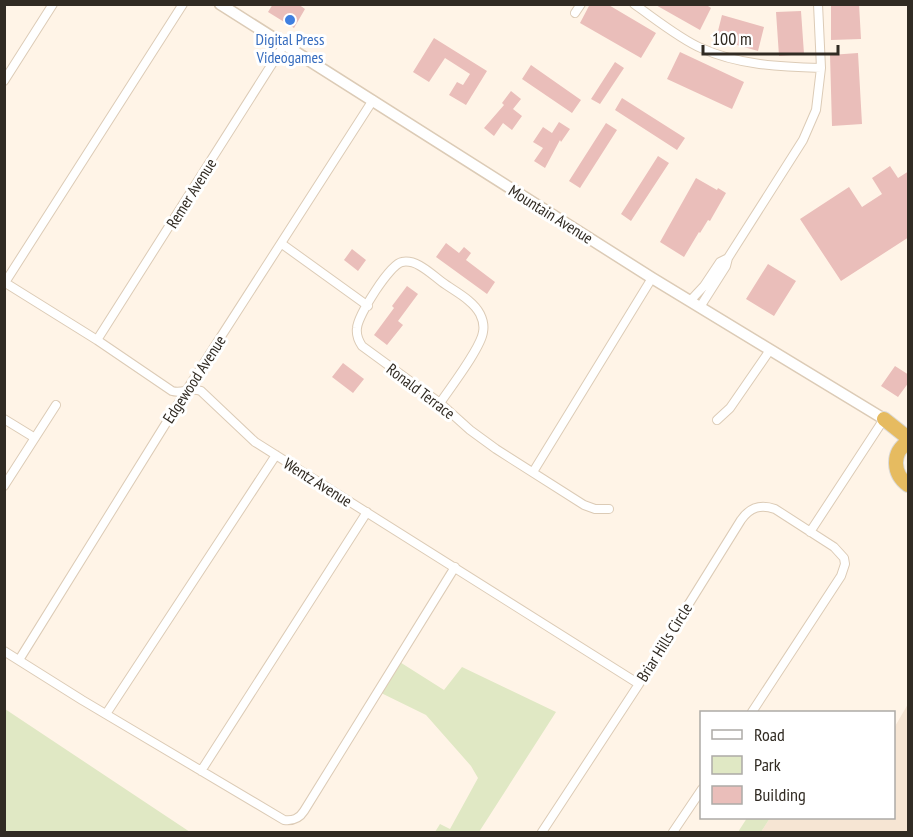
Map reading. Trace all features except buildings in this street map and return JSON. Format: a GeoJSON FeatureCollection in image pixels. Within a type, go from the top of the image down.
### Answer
{"type":"FeatureCollection","features":[{"type":"Feature","properties":{"kind":"highway"},"geometry":{"type":"LineString","coordinates":[[884,419],[909,428]]}},
{"type":"Feature","properties":{"kind":"highway"},"geometry":{"type":"LineString","coordinates":[[884,419],[909,440],[899,451],[896,462],[900,477],[909,485]]}},
{"type":"Feature","properties":{"kind":"street"},"geometry":{"type":"LineString","coordinates":[[4,81],[53,4]]}},
{"type":"Feature","properties":{"kind":"street"},"geometry":{"type":"LineString","coordinates":[[5,283],[183,4]]}},
{"type":"Feature","properties":{"kind":"street","name":"Mountain Avenue"},"geometry":{"type":"LineString","coordinates":[[220,4],[652,278],[884,419]]}},
{"type":"Feature","properties":{"kind":"street"},"geometry":{"type":"LineString","coordinates":[[575,13],[581,4]]}},
{"type":"Feature","properties":{"kind":"street"},"geometry":{"type":"LineString","coordinates":[[634,4],[699,48],[730,59],[775,66],[820,68]]}},
{"type":"Feature","properties":{"kind":"street"},"geometry":{"type":"LineString","coordinates":[[700,307],[726,266],[728,258],[803,140],[816,110],[820,68],[818,4]]}},
{"type":"Feature","properties":{"kind":"street","name":"Remer Avenue"},"geometry":{"type":"LineString","coordinates":[[97,340],[284,45]]}},
{"type":"Feature","properties":{"kind":"street","name":"Edgewood Avenue"},"geometry":{"type":"LineString","coordinates":[[19,660],[186,391],[373,100]]}},
{"type":"Feature","properties":{"kind":"street"},"geometry":{"type":"LineString","coordinates":[[282,244],[368,306],[392,268],[397,264],[410,261],[475,306],[483,323],[481,339],[440,403]]}},
{"type":"Feature","properties":{"kind":"street"},"geometry":{"type":"LineString","coordinates":[[690,301],[704,286],[720,262],[728,258]]}},
{"type":"Feature","properties":{"kind":"street"},"geometry":{"type":"LineString","coordinates":[[532,472],[652,278]]}},
{"type":"Feature","properties":{"kind":"street","name":"Wentz Avenue"},"geometry":{"type":"LineString","coordinates":[[5,283],[97,340],[172,391],[186,391],[195,388],[201,391],[255,442],[639,684]]}},
{"type":"Feature","properties":{"kind":"street","name":"Ronald Terrace"},"geometry":{"type":"LineString","coordinates":[[368,306],[357,327],[362,346],[440,403],[470,430],[532,472],[584,505],[609,509]]}},
{"type":"Feature","properties":{"kind":"street"},"geometry":{"type":"LineString","coordinates":[[717,420],[730,408],[770,350]]}},
{"type":"Feature","properties":{"kind":"street"},"geometry":{"type":"LineString","coordinates":[[4,486],[56,405]]}},
{"type":"Feature","properties":{"kind":"street"},"geometry":{"type":"LineString","coordinates":[[4,419],[35,438]]}},
{"type":"Feature","properties":{"kind":"street"},"geometry":{"type":"LineString","coordinates":[[810,532],[884,419]]}},
{"type":"Feature","properties":{"kind":"street"},"geometry":{"type":"LineString","coordinates":[[106,714],[276,455]]}},
{"type":"Feature","properties":{"kind":"street","name":"Briar Hills Circle"},"geometry":{"type":"LineString","coordinates":[[542,832],[639,684],[746,513],[760,506],[768,506],[776,508],[841,552],[844,558],[844,570],[753,711]]}},
{"type":"Feature","properties":{"kind":"street"},"geometry":{"type":"LineString","coordinates":[[201,771],[367,512]]}},
{"type":"Feature","properties":{"kind":"street"},"geometry":{"type":"LineString","coordinates":[[4,651],[279,817],[291,820],[301,815],[455,567]]}},
{"type":"Feature","properties":{"kind":"street"},"geometry":{"type":"LineString","coordinates":[[673,832],[700,792]]}},
{"type":"Feature","properties":{"kind":"shaded area"},"geometry":{"type":"Polygon","coordinates":[[[908,704],[908,832],[761,832],[769,819],[895,819],[895,726],[908,704]]]}},
{"type":"Feature","properties":{"kind":"green space"},"geometry":{"type":"Polygon","coordinates":[[[395,659],[444,690],[462,667],[556,712],[479,832],[435,832],[440,824],[450,829],[478,778],[471,766],[426,715],[375,690],[395,659]]]}},
{"type":"Feature","properties":{"kind":"green space"},"geometry":{"type":"Polygon","coordinates":[[[5,709],[190,832],[5,832],[5,709]]]}},
{"type":"Feature","properties":{"kind":"green space"},"geometry":{"type":"Polygon","coordinates":[[[746,819],[769,819],[761,832],[738,832],[746,819]]]}},
{"type":"Feature","properties":{"kind":"place","name":"Digital Press Videogames"},"geometry":{"type":"Point","coordinates":[290,20]}}]}
